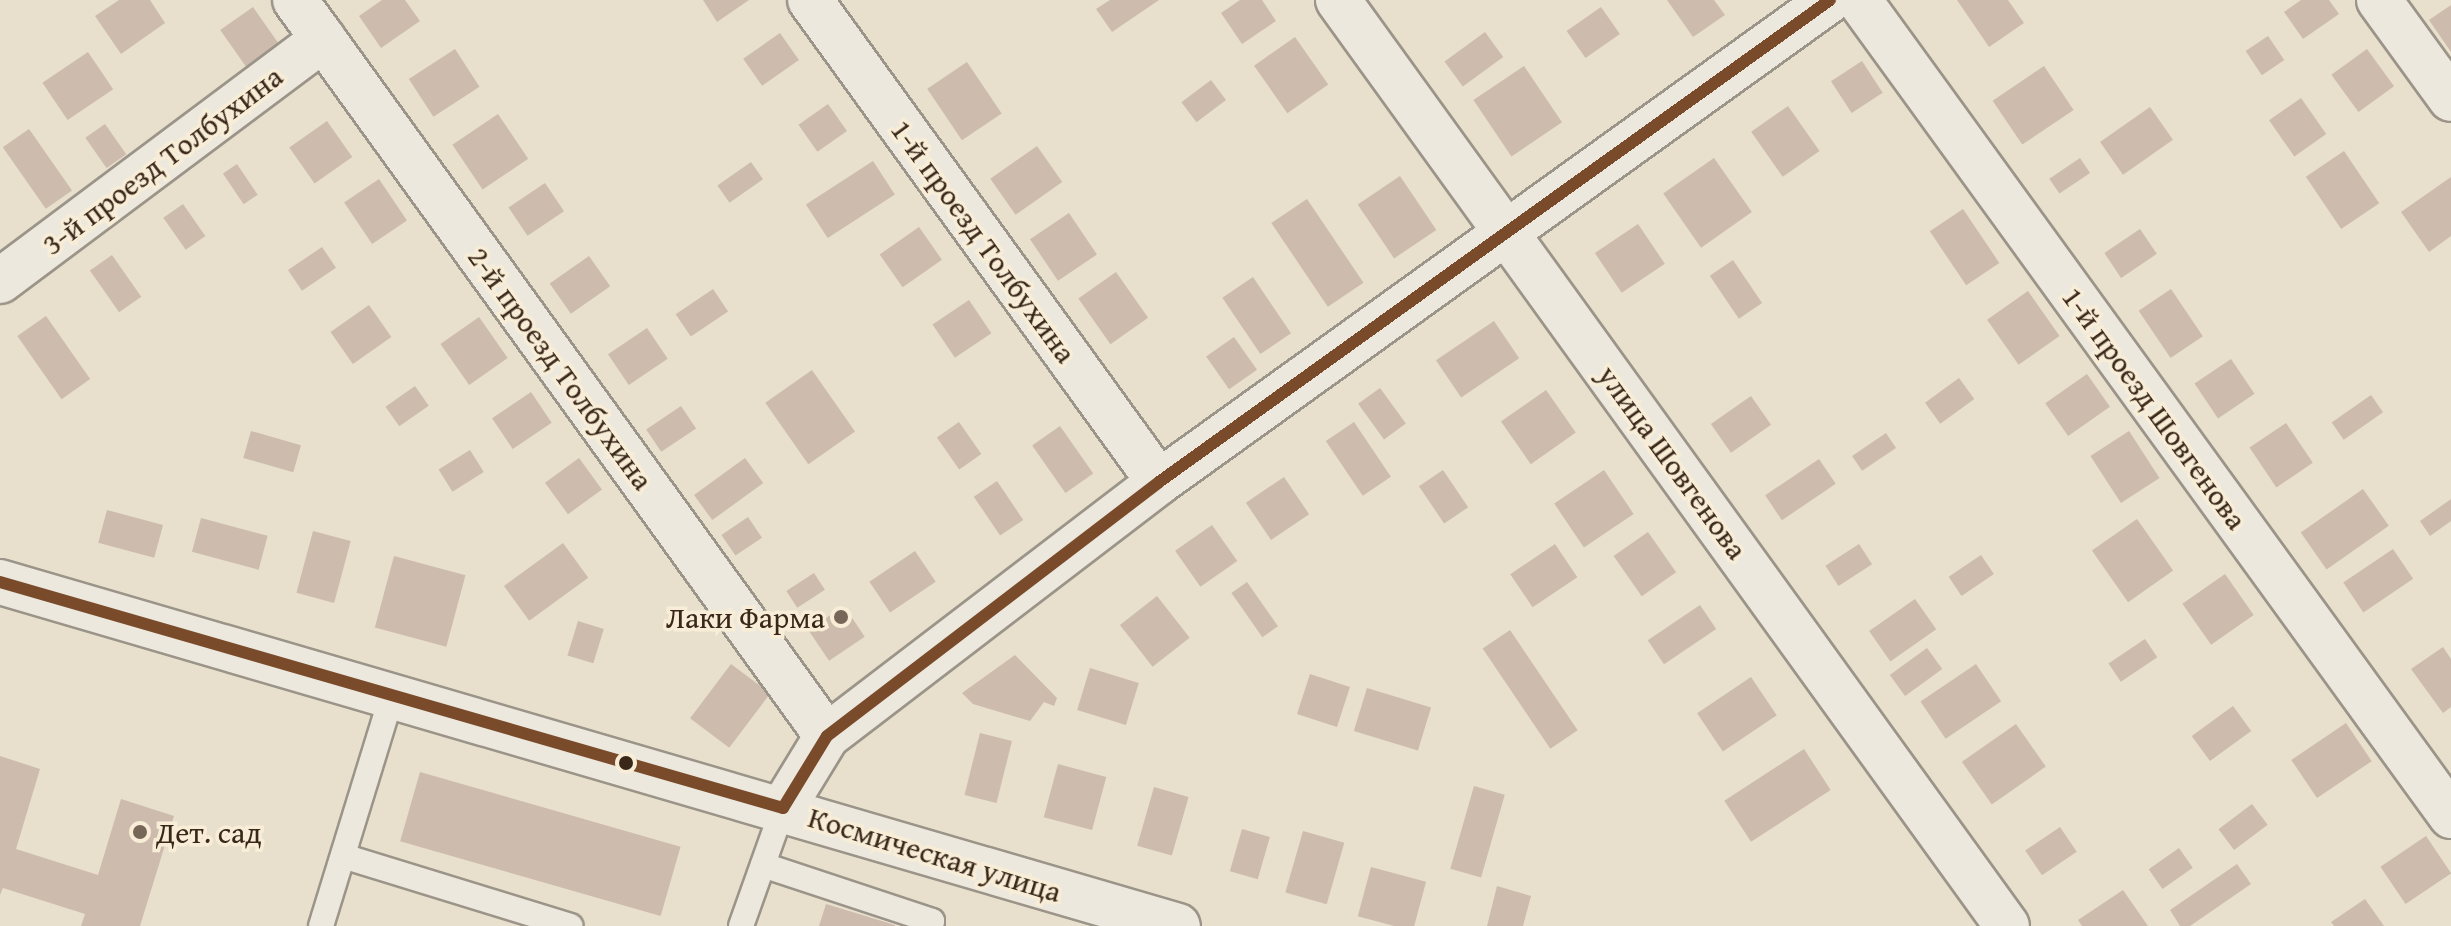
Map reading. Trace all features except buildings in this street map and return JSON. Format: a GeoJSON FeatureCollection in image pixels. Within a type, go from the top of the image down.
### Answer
{"type":"FeatureCollection","features":[{"type":"Feature","properties":{"kind":"street","name":"2-й проезд Толбухина"},"geometry":{"type":"LineString","coordinates":[[295,0],[827,736]]}},
{"type":"Feature","properties":{"kind":"street","name":"1-й проезд Толбухина"},"geometry":{"type":"LineString","coordinates":[[810,0],[1159,482]]}},
{"type":"Feature","properties":{"kind":"street","name":"улица Шовгенова"},"geometry":{"type":"LineString","coordinates":[[1338,0],[2007,926]]}},
{"type":"Feature","properties":{"kind":"street"},"geometry":{"type":"LineString","coordinates":[[783,808],[827,736],[1159,482],[1830,0]]}},
{"type":"Feature","properties":{"kind":"street","name":"1-й проезд Шовгенова"},"geometry":{"type":"LineString","coordinates":[[1859,0],[2451,816]]}},
{"type":"Feature","properties":{"kind":"street"},"geometry":{"type":"LineString","coordinates":[[2379,0],[2451,99]]}},
{"type":"Feature","properties":{"kind":"street","name":"3-й проезд Толбухина"},"geometry":{"type":"LineString","coordinates":[[0,281],[324,39]]}},
{"type":"Feature","properties":{"kind":"street","name":"Космическая улица"},"geometry":{"type":"LineString","coordinates":[[0,582],[783,808],[1178,926]]}},
{"type":"Feature","properties":{"kind":"lane"},"geometry":{"type":"LineString","coordinates":[[321,926],[392,695]]}},
{"type":"Feature","properties":{"kind":"lane"},"geometry":{"type":"LineString","coordinates":[[741,926],[783,808]]}},
{"type":"Feature","properties":{"kind":"lane"},"geometry":{"type":"LineString","coordinates":[[343,856],[570,926]]}},
{"type":"Feature","properties":{"kind":"lane"},"geometry":{"type":"LineString","coordinates":[[763,865],[932,921],[931,926]]}},
{"type":"Feature","properties":{"kind":"transit line"},"geometry":{"type":"LineString","coordinates":[[0,582],[783,808],[827,736],[1159,482],[1830,0]]}},
{"type":"Feature","properties":{"kind":"place","name":"Лаки Фарма"},"geometry":{"type":"Point","coordinates":[841,617]}},
{"type":"Feature","properties":{"kind":"place","name":"Дет. сад"},"geometry":{"type":"Point","coordinates":[140,832]}}]}
